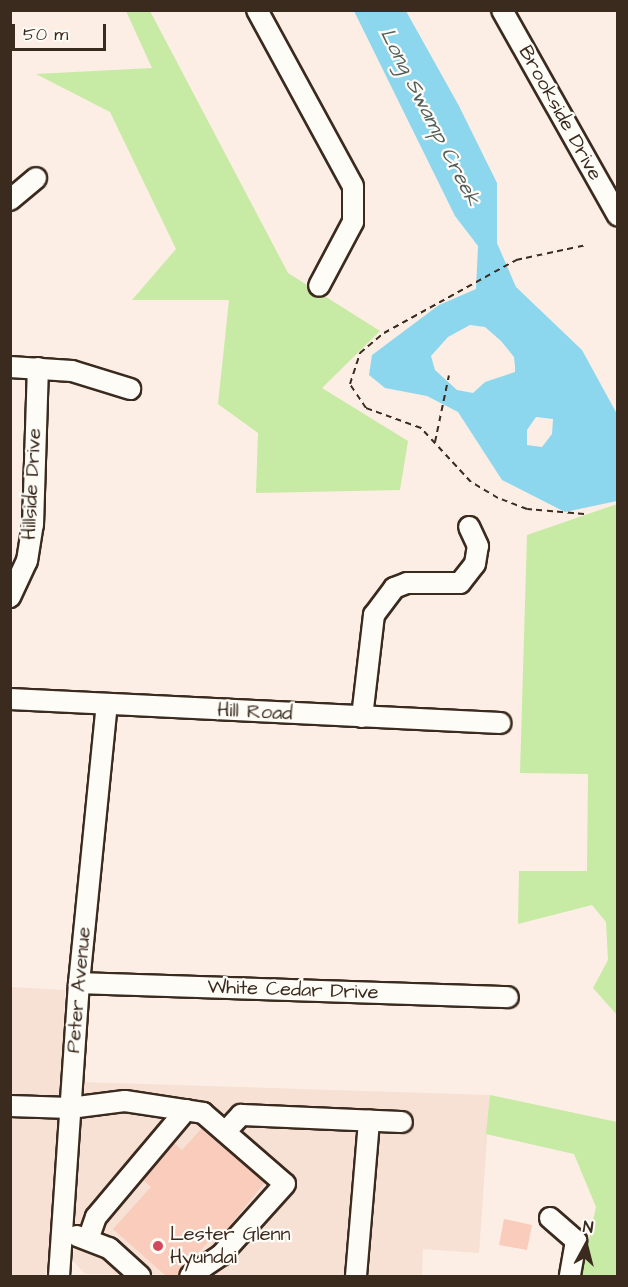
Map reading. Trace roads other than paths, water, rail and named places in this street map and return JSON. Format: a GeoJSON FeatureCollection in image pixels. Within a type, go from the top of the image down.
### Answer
{"type":"FeatureCollection","features":[{"type":"Feature","properties":{"kind":"street"},"geometry":{"type":"LineString","coordinates":[[256,10],[353,186],[352,222],[319,286]]}},
{"type":"Feature","properties":{"kind":"street","name":"Brookside Drive"},"geometry":{"type":"LineString","coordinates":[[502,10],[618,216]]}},
{"type":"Feature","properties":{"kind":"street"},"geometry":{"type":"LineString","coordinates":[[10,200],[36,178]]}},
{"type":"Feature","properties":{"kind":"street"},"geometry":{"type":"LineString","coordinates":[[10,367],[72,371],[130,389]]}},
{"type":"Feature","properties":{"kind":"street","name":"Hillside Drive"},"geometry":{"type":"LineString","coordinates":[[10,597],[27,561],[33,525],[38,368]]}},
{"type":"Feature","properties":{"kind":"street"},"geometry":{"type":"LineString","coordinates":[[362,717],[374,615],[394,588],[407,583],[460,583],[475,564],[478,546],[469,527]]}},
{"type":"Feature","properties":{"kind":"street","name":"Hill Road"},"geometry":{"type":"LineString","coordinates":[[10,699],[500,723]]}},
{"type":"Feature","properties":{"kind":"street","name":"Peter Avenue"},"geometry":{"type":"LineString","coordinates":[[59,1276],[78,983],[107,704]]}},
{"type":"Feature","properties":{"kind":"street","name":"White Cedar Drive"},"geometry":{"type":"LineString","coordinates":[[78,983],[508,997]]}},
{"type":"Feature","properties":{"kind":"street"},"geometry":{"type":"LineString","coordinates":[[10,1106],[70,1108],[125,1101],[186,1110],[209,1116],[285,1184],[221,1255],[190,1276]]}},
{"type":"Feature","properties":{"kind":"street"},"geometry":{"type":"LineString","coordinates":[[89,1237],[96,1217],[186,1110]]}},
{"type":"Feature","properties":{"kind":"street"},"geometry":{"type":"LineString","coordinates":[[226,1130],[242,1115],[402,1122]]}},
{"type":"Feature","properties":{"kind":"street"},"geometry":{"type":"LineString","coordinates":[[356,1276],[369,1121]]}},
{"type":"Feature","properties":{"kind":"street"},"geometry":{"type":"LineString","coordinates":[[550,1218],[576,1241],[570,1276]]}},
{"type":"Feature","properties":{"kind":"street"},"geometry":{"type":"LineString","coordinates":[[62,1235],[89,1237],[140,1276]]}},
{"type":"Feature","properties":{"kind":"water","name":"Long Swamp Creek"},"geometry":{"type":"Polygon","coordinates":[[[354,11],[406,11],[459,106],[497,183],[497,243],[516,287],[582,350],[617,414],[617,501],[565,512],[502,480],[458,412],[427,396],[385,388],[369,375],[372,355],[439,305],[476,289],[478,246],[455,216],[354,11]],[[470,325],[448,337],[431,356],[435,370],[457,390],[473,393],[485,382],[515,372],[515,367],[514,357],[501,341],[485,327],[470,325]],[[536,417],[527,430],[527,445],[542,447],[552,434],[553,419],[536,417]]]}},
{"type":"Feature","properties":{"kind":"place","name":"Lester Glenn Hyundai"},"geometry":{"type":"Point","coordinates":[158,1246]}}]}
